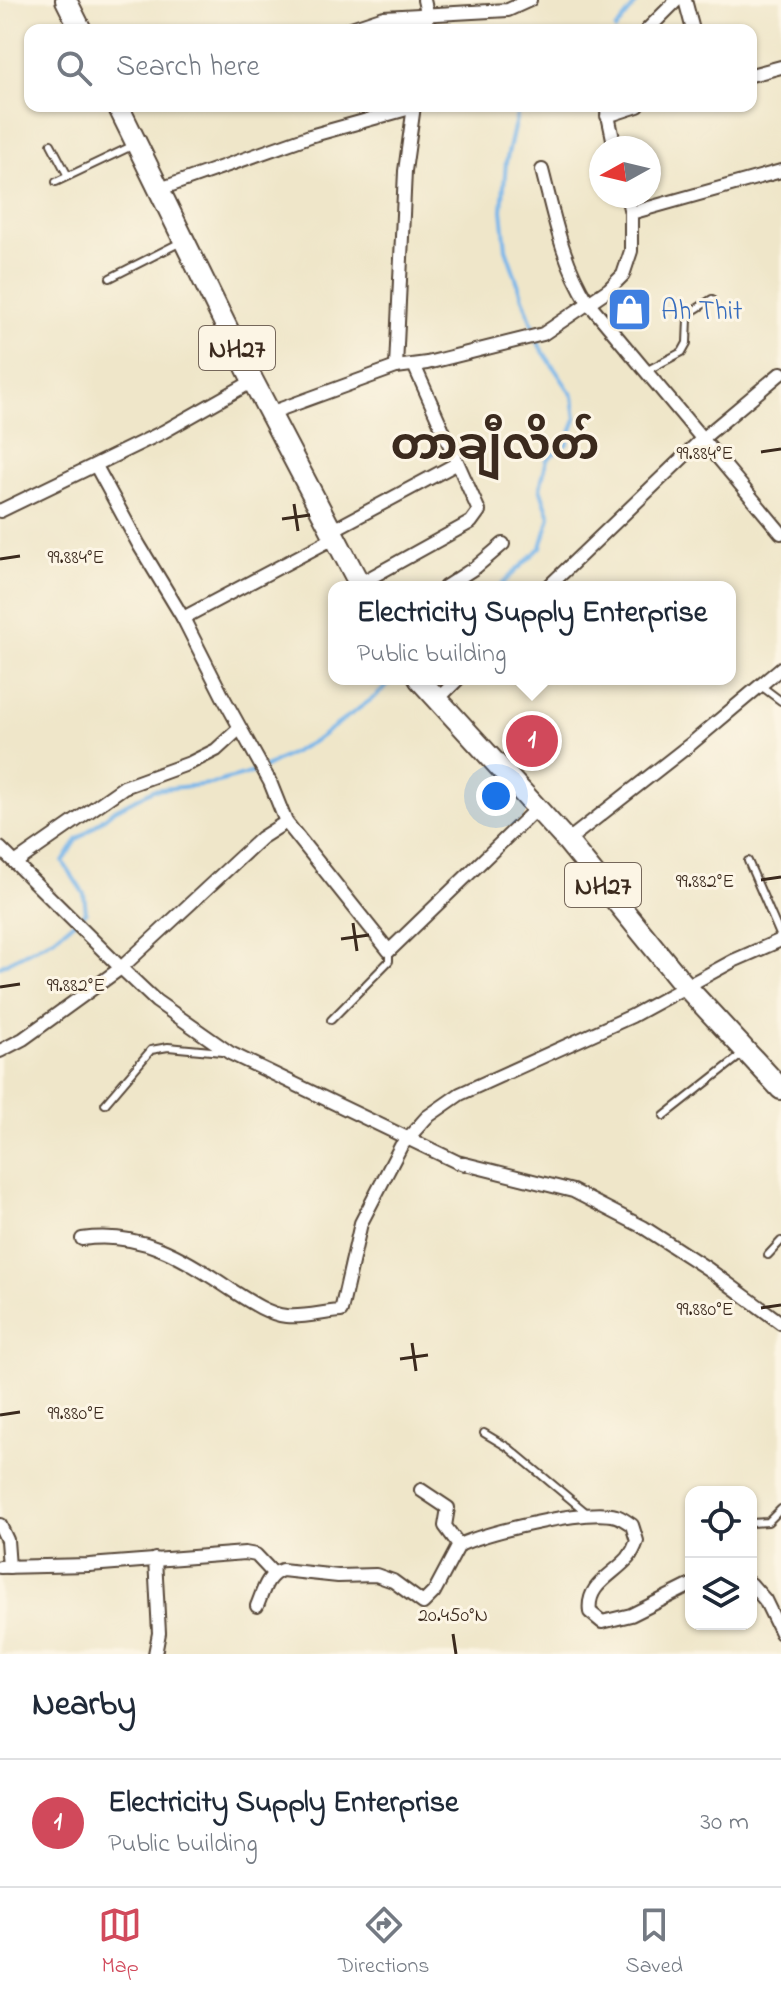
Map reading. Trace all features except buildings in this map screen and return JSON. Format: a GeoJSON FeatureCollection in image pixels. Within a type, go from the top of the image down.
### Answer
{"type":"FeatureCollection","features":[{"type":"Feature","properties":{"kind":"main road"},"geometry":{"type":"LineString","coordinates":[[66,0],[78,24]]}},
{"type":"Feature","properties":{"kind":"main road","name":"NH27"},"geometry":{"type":"LineString","coordinates":[[121,112],[253,381],[357,581]]}},
{"type":"Feature","properties":{"kind":"main road","name":"NH27"},"geometry":{"type":"LineString","coordinates":[[423,685],[567,841],[688,988],[781,1089]]}},
{"type":"Feature","properties":{"kind":"street"},"geometry":{"type":"LineString","coordinates":[[363,24],[426,6],[508,10],[530,0]]}},
{"type":"Feature","properties":{"kind":"street"},"geometry":{"type":"LineString","coordinates":[[653,24],[677,0]]}},
{"type":"Feature","properties":{"kind":"street"},"geometry":{"type":"LineString","coordinates":[[685,0],[691,24]]}},
{"type":"Feature","properties":{"kind":"street"},"geometry":{"type":"LineString","coordinates":[[757,73],[781,67]]}},
{"type":"Feature","properties":{"kind":"street"},"geometry":{"type":"LineString","coordinates":[[160,189],[310,136],[396,112]]}},
{"type":"Feature","properties":{"kind":"street"},"geometry":{"type":"LineString","coordinates":[[396,367],[405,171],[413,112]]}},
{"type":"Feature","properties":{"kind":"street"},"geometry":{"type":"LineString","coordinates":[[607,112],[612,136]]}},
{"type":"Feature","properties":{"kind":"street"},"geometry":{"type":"LineString","coordinates":[[542,170],[572,277],[588,302],[781,533]]}},
{"type":"Feature","properties":{"kind":"street"},"geometry":{"type":"LineString","coordinates":[[631,213],[781,171]]}},
{"type":"Feature","properties":{"kind":"street"},"geometry":{"type":"LineString","coordinates":[[270,413],[396,367],[543,334],[609,289],[623,275],[631,251],[630,208]]}},
{"type":"Feature","properties":{"kind":"street"},"geometry":{"type":"LineString","coordinates":[[369,581],[471,522],[479,511],[414,365]]}},
{"type":"Feature","properties":{"kind":"street"},"geometry":{"type":"LineString","coordinates":[[554,581],[702,439],[781,373]]}},
{"type":"Feature","properties":{"kind":"street"},"geometry":{"type":"LineString","coordinates":[[0,511],[96,466],[253,381]]}},
{"type":"Feature","properties":{"kind":"street"},"geometry":{"type":"LineString","coordinates":[[183,618],[456,464]]}},
{"type":"Feature","properties":{"kind":"street"},"geometry":{"type":"LineString","coordinates":[[96,466],[259,760],[286,822],[389,951],[537,808]]}},
{"type":"Feature","properties":{"kind":"street"},"geometry":{"type":"LineString","coordinates":[[454,581],[503,544]]}},
{"type":"Feature","properties":{"kind":"street"},"geometry":{"type":"LineString","coordinates":[[567,841],[781,668]]}},
{"type":"Feature","properties":{"kind":"street"},"geometry":{"type":"LineString","coordinates":[[436,701],[452,685]]}},
{"type":"Feature","properties":{"kind":"street"},"geometry":{"type":"LineString","coordinates":[[15,863],[124,787],[216,750],[240,728]]}},
{"type":"Feature","properties":{"kind":"street"},"geometry":{"type":"LineString","coordinates":[[0,1051],[36,1030],[121,968],[261,838],[286,822]]}},
{"type":"Feature","properties":{"kind":"street"},"geometry":{"type":"LineString","coordinates":[[0,848],[156,1001],[230,1053],[457,1162],[573,1191],[643,1227],[708,1269],[781,1323]]}},
{"type":"Feature","properties":{"kind":"street"},"geometry":{"type":"LineString","coordinates":[[82,1239],[109,1235],[151,1243],[206,1272],[248,1301],[285,1316],[341,1311],[361,1223],[407,1139],[427,1117],[460,1094],[632,1016],[733,961],[781,939]]}},
{"type":"Feature","properties":{"kind":"street"},"geometry":{"type":"LineString","coordinates":[[421,1490],[448,1508],[445,1526],[459,1545]]}},
{"type":"Feature","properties":{"kind":"street"},"geometry":{"type":"LineString","coordinates":[[257,1606],[273,1573],[282,1570],[338,1576],[376,1575],[393,1581],[423,1603],[434,1592],[459,1545],[480,1536],[590,1515],[617,1516],[632,1525],[637,1541],[630,1556],[595,1586],[588,1601],[590,1612],[602,1622],[631,1615],[685,1588]]}},
{"type":"Feature","properties":{"kind":"street"},"geometry":{"type":"LineString","coordinates":[[0,1525],[7,1540],[4,1567],[89,1565],[245,1553],[256,1555],[273,1573]]}},
{"type":"Feature","properties":{"kind":"street"},"geometry":{"type":"LineString","coordinates":[[155,1559],[159,1633],[155,1654]]}},
{"type":"Feature","properties":{"kind":"street"},"geometry":{"type":"LineString","coordinates":[[757,1591],[765,1600],[781,1633]]}},
{"type":"Feature","properties":{"kind":"lane"},"geometry":{"type":"LineString","coordinates":[[56,182],[137,143]]}},
{"type":"Feature","properties":{"kind":"lane"},"geometry":{"type":"LineString","coordinates":[[51,144],[68,176]]}},
{"type":"Feature","properties":{"kind":"lane"},"geometry":{"type":"LineString","coordinates":[[110,278],[184,241]]}},
{"type":"Feature","properties":{"kind":"lane"},"geometry":{"type":"LineString","coordinates":[[646,371],[682,352],[687,343],[688,318],[712,299]]}},
{"type":"Feature","properties":{"kind":"lane"},"geometry":{"type":"LineString","coordinates":[[761,686],[781,701]]}},
{"type":"Feature","properties":{"kind":"lane"},"geometry":{"type":"LineString","coordinates":[[748,861],[781,939]]}},
{"type":"Feature","properties":{"kind":"lane"},"geometry":{"type":"LineString","coordinates":[[331,1020],[389,961],[389,951]]}},
{"type":"Feature","properties":{"kind":"lane"},"geometry":{"type":"LineString","coordinates":[[105,1104],[151,1050],[168,1047],[230,1053]]}},
{"type":"Feature","properties":{"kind":"lane"},"geometry":{"type":"LineString","coordinates":[[664,1116],[747,1051]]}},
{"type":"Feature","properties":{"kind":"lane"},"geometry":{"type":"LineString","coordinates":[[768,1255],[781,1241]]}},
{"type":"Feature","properties":{"kind":"lane"},"geometry":{"type":"LineString","coordinates":[[484,1433],[509,1448],[590,1515]]}},
{"type":"Feature","properties":{"kind":"lane"},"geometry":{"type":"LineString","coordinates":[[757,1523],[768,1522],[781,1509]]}},
{"type":"Feature","properties":{"kind":"waterway"},"geometry":{"type":"LineString","coordinates":[[620,24],[639,0]]}},
{"type":"Feature","properties":{"kind":"waterway"},"geometry":{"type":"LineString","coordinates":[[505,581],[541,547],[550,517],[540,488],[547,459],[567,444],[576,419],[573,396],[540,347],[506,249],[502,210],[506,162],[518,112]]}},
{"type":"Feature","properties":{"kind":"waterway"},"geometry":{"type":"LineString","coordinates":[[0,966],[53,939],[86,912],[84,894],[63,862],[77,840],[113,811],[153,790],[210,784],[258,771],[316,740],[388,685]]}},
{"type":"Feature","properties":{"kind":"place","name":"Ah Thit"},"geometry":{"type":"Point","coordinates":[630,309]}},
{"type":"Feature","properties":{"kind":"place","name":"Electricity Supply Enterprise"},"geometry":{"type":"Point","coordinates":[532,741]}},
{"type":"Feature","properties":{"kind":"district","name":"တာချီလိတ်"},"geometry":{"type":"Point","coordinates":[495,444]}}]}
